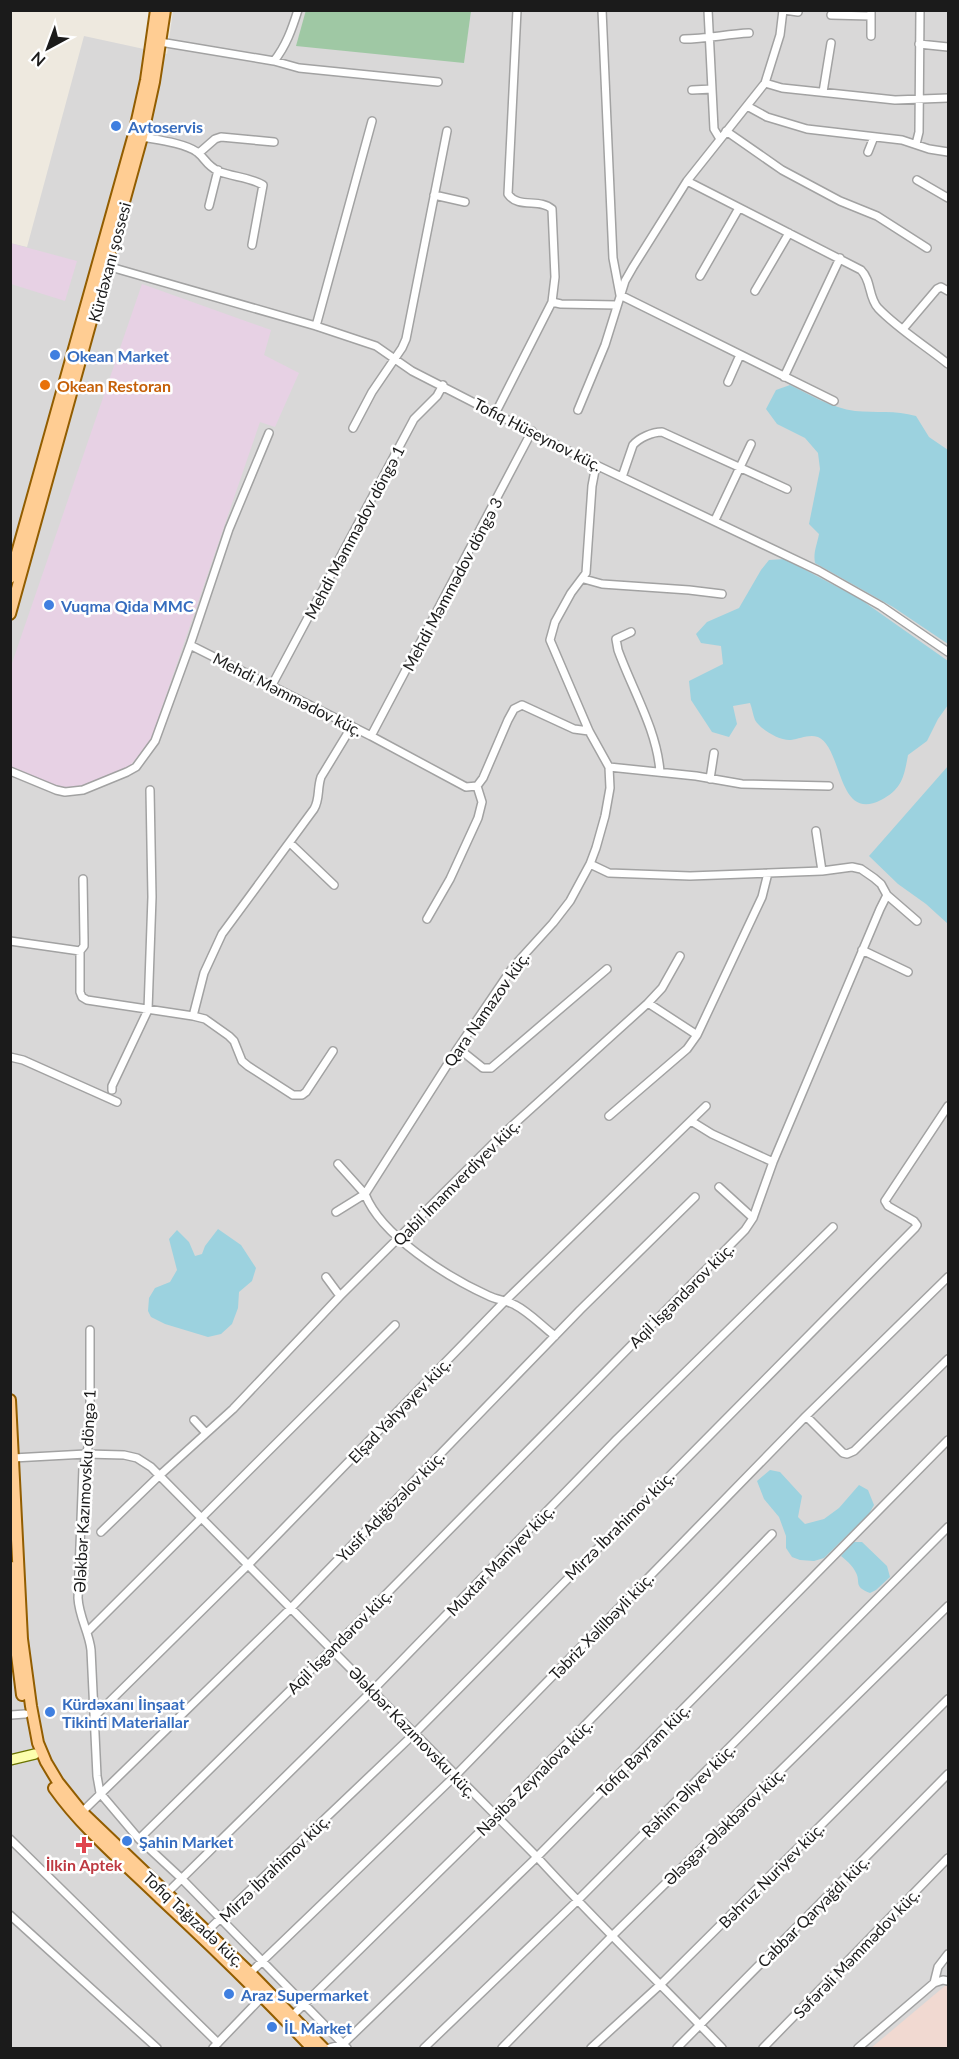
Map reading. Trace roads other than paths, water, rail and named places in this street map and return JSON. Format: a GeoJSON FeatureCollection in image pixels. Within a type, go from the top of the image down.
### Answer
{"type":"FeatureCollection","features":[{"type":"Feature","properties":{"kind":"main road","name":"Kürdəxanı şossesi"},"geometry":{"type":"LineString","coordinates":[[10,578],[134,134],[146,80],[156,10]]}},
{"type":"Feature","properties":{"kind":"main road","name":"Kürdəxanı şossesi"},"geometry":{"type":"LineString","coordinates":[[10,614],[142,136],[165,10]]}},
{"type":"Feature","properties":{"kind":"main road"},"geometry":{"type":"LineString","coordinates":[[10,1400],[12,1474]]}},
{"type":"Feature","properties":{"kind":"main road","name":"Tofiq Tağızadə küç."},"geometry":{"type":"LineString","coordinates":[[12,1474],[22,1639],[38,1753],[82,1812],[167,1893],[312,2049]]}},
{"type":"Feature","properties":{"kind":"main road","name":"Tofiq Tağızadə küç."},"geometry":{"type":"LineString","coordinates":[[10,1546],[15,1640],[25,1714],[52,1786],[102,1843],[250,1973],[323,2049]]}},
{"type":"Feature","properties":{"kind":"street"},"geometry":{"type":"LineString","coordinates":[[274,61],[291,33],[298,10]]}},
{"type":"Feature","properties":{"kind":"street"},"geometry":{"type":"LineString","coordinates":[[496,412],[552,302],[555,277],[552,209],[546,205],[516,202],[508,194],[517,10]]}},
{"type":"Feature","properties":{"kind":"street"},"geometry":{"type":"LineString","coordinates":[[602,10],[613,258],[621,295]]}},
{"type":"Feature","properties":{"kind":"street"},"geometry":{"type":"LineString","coordinates":[[708,10],[714,129],[720,139]]}},
{"type":"Feature","properties":{"kind":"street"},"geometry":{"type":"LineString","coordinates":[[578,410],[605,345],[625,281],[687,181],[765,83],[780,35],[783,10],[798,12]]}},
{"type":"Feature","properties":{"kind":"street"},"geometry":{"type":"LineString","coordinates":[[916,144],[919,132],[920,10]]}},
{"type":"Feature","properties":{"kind":"street"},"geometry":{"type":"LineString","coordinates":[[831,15],[871,13],[871,36]]}},
{"type":"Feature","properties":{"kind":"street"},"geometry":{"type":"LineString","coordinates":[[684,39],[749,33]]}},
{"type":"Feature","properties":{"kind":"street"},"geometry":{"type":"LineString","coordinates":[[160,42],[274,61],[299,68],[438,82]]}},
{"type":"Feature","properties":{"kind":"street"},"geometry":{"type":"LineString","coordinates":[[823,92],[831,43]]}},
{"type":"Feature","properties":{"kind":"street"},"geometry":{"type":"LineString","coordinates":[[919,44],[948,46]]}},
{"type":"Feature","properties":{"kind":"street"},"geometry":{"type":"LineString","coordinates":[[765,83],[782,88],[895,100],[948,98]]}},
{"type":"Feature","properties":{"kind":"street"},"geometry":{"type":"LineString","coordinates":[[692,90],[712,89]]}},
{"type":"Feature","properties":{"kind":"street"},"geometry":{"type":"LineString","coordinates":[[747,106],[767,117],[807,129],[902,140],[929,149],[948,152]]}},
{"type":"Feature","properties":{"kind":"street"},"geometry":{"type":"LineString","coordinates":[[316,326],[372,121]]}},
{"type":"Feature","properties":{"kind":"street"},"geometry":{"type":"LineString","coordinates":[[353,428],[372,392],[406,339],[447,131]]}},
{"type":"Feature","properties":{"kind":"street"},"geometry":{"type":"LineString","coordinates":[[726,131],[782,170],[840,201],[877,216],[927,248]]}},
{"type":"Feature","properties":{"kind":"street"},"geometry":{"type":"LineString","coordinates":[[142,136],[170,142],[199,153],[208,165],[263,185],[252,245]]}},
{"type":"Feature","properties":{"kind":"street"},"geometry":{"type":"LineString","coordinates":[[199,153],[215,139],[221,137],[274,142]]}},
{"type":"Feature","properties":{"kind":"street"},"geometry":{"type":"LineString","coordinates":[[868,152],[874,137]]}},
{"type":"Feature","properties":{"kind":"street"},"geometry":{"type":"LineString","coordinates":[[209,206],[218,170]]}},
{"type":"Feature","properties":{"kind":"street"},"geometry":{"type":"LineString","coordinates":[[917,180],[948,198]]}},
{"type":"Feature","properties":{"kind":"street"},"geometry":{"type":"LineString","coordinates":[[687,181],[840,258],[865,275],[875,303],[903,329],[948,364]]}},
{"type":"Feature","properties":{"kind":"street"},"geometry":{"type":"LineString","coordinates":[[434,195],[465,202]]}},
{"type":"Feature","properties":{"kind":"street"},"geometry":{"type":"LineString","coordinates":[[700,276],[739,208]]}},
{"type":"Feature","properties":{"kind":"street"},"geometry":{"type":"LineString","coordinates":[[755,291],[789,233]]}},
{"type":"Feature","properties":{"kind":"street"},"geometry":{"type":"LineString","coordinates":[[784,376],[840,258]]}},
{"type":"Feature","properties":{"kind":"street","name":"Tofiq Hüseynov küç."},"geometry":{"type":"LineString","coordinates":[[107,266],[316,326],[376,346],[412,370],[596,465],[715,520],[819,572],[881,606],[948,652]]}},
{"type":"Feature","properties":{"kind":"street"},"geometry":{"type":"LineString","coordinates":[[903,329],[937,289],[941,287],[948,291]]}},
{"type":"Feature","properties":{"kind":"street"},"geometry":{"type":"LineString","coordinates":[[621,295],[834,401]]}},
{"type":"Feature","properties":{"kind":"street"},"geometry":{"type":"LineString","coordinates":[[552,302],[617,305]]}},
{"type":"Feature","properties":{"kind":"street"},"geometry":{"type":"LineString","coordinates":[[728,382],[740,355]]}},
{"type":"Feature","properties":{"kind":"street","name":"Mehdi Məmmədov döngə 1"},"geometry":{"type":"LineString","coordinates":[[272,685],[414,419],[437,396],[443,385]]}},
{"type":"Feature","properties":{"kind":"street","name":"Mehdi Məmmədov döngə 3"},"geometry":{"type":"LineString","coordinates":[[371,736],[532,431]]}},
{"type":"Feature","properties":{"kind":"street"},"geometry":{"type":"LineString","coordinates":[[622,477],[636,441],[662,432],[787,489]]}},
{"type":"Feature","properties":{"kind":"street"},"geometry":{"type":"LineString","coordinates":[[10,771],[65,792],[83,790],[136,767],[155,741],[229,529],[269,433]]}},
{"type":"Feature","properties":{"kind":"street"},"geometry":{"type":"LineString","coordinates":[[715,520],[751,444]]}},
{"type":"Feature","properties":{"kind":"street"},"geometry":{"type":"LineString","coordinates":[[596,465],[592,486],[588,566],[584,579],[571,592],[560,612],[550,640],[589,731],[609,767],[710,778],[742,784],[829,786]]}},
{"type":"Feature","properties":{"kind":"street"},"geometry":{"type":"LineString","coordinates":[[584,579],[602,584],[722,594]]}},
{"type":"Feature","properties":{"kind":"street"},"geometry":{"type":"LineString","coordinates":[[631,633],[616,639],[618,650],[650,726],[660,772]]}},
{"type":"Feature","properties":{"kind":"street","name":"Mehdi Məmmədov küç."},"geometry":{"type":"LineString","coordinates":[[190,645],[352,726],[466,787],[477,786]]}},
{"type":"Feature","properties":{"kind":"street"},"geometry":{"type":"LineString","coordinates":[[427,919],[450,879],[478,818],[482,802],[477,786],[483,778],[514,709],[522,705],[574,729],[589,731]]}},
{"type":"Feature","properties":{"kind":"street"},"geometry":{"type":"LineString","coordinates":[[193,1016],[204,973],[222,934],[314,809],[318,802],[318,785],[321,777],[352,726]]}},
{"type":"Feature","properties":{"kind":"street"},"geometry":{"type":"LineString","coordinates":[[710,778],[714,753]]}},
{"type":"Feature","properties":{"kind":"street","name":"Qara Namazov küç."},"geometry":{"type":"LineString","coordinates":[[366,1194],[458,1048],[522,954],[554,923],[570,901],[591,864],[605,816],[610,788],[609,767]]}},
{"type":"Feature","properties":{"kind":"street"},"geometry":{"type":"LineString","coordinates":[[112,1090],[148,1010],[152,897],[150,790]]}},
{"type":"Feature","properties":{"kind":"street"},"geometry":{"type":"LineString","coordinates":[[816,831],[822,871]]}},
{"type":"Feature","properties":{"kind":"street"},"geometry":{"type":"LineString","coordinates":[[290,843],[334,885]]}},
{"type":"Feature","properties":{"kind":"street"},"geometry":{"type":"LineString","coordinates":[[591,864],[601,871],[624,874],[690,876],[822,871],[857,867],[881,884],[887,895],[917,921]]}},
{"type":"Feature","properties":{"kind":"street"},"geometry":{"type":"LineString","coordinates":[[609,1116],[687,1049],[697,1035],[762,897],[768,873]]}},
{"type":"Feature","properties":{"kind":"street"},"geometry":{"type":"LineString","coordinates":[[83,879],[84,946],[80,951],[82,997],[87,1000],[205,1019],[234,1041],[240,1056],[248,1066],[293,1095],[302,1095],[306,1092],[333,1051]]}},
{"type":"Feature","properties":{"kind":"street","name":"Aqil İsgəndərov küç."},"geometry":{"type":"LineString","coordinates":[[139,1839],[332,1649],[746,1230],[887,895]]}},
{"type":"Feature","properties":{"kind":"street"},"geometry":{"type":"LineString","coordinates":[[10,941],[80,951]]}},
{"type":"Feature","properties":{"kind":"street"},"geometry":{"type":"LineString","coordinates":[[862,950],[908,972]]}},
{"type":"Feature","properties":{"kind":"street","name":"Qabil İmamverdiyev küç."},"geometry":{"type":"LineString","coordinates":[[101,1532],[233,1409],[340,1296],[503,1134],[648,1003],[662,988],[680,956]]}},
{"type":"Feature","properties":{"kind":"street"},"geometry":{"type":"LineString","coordinates":[[458,1048],[483,1068],[491,1068],[607,969]]}},
{"type":"Feature","properties":{"kind":"street"},"geometry":{"type":"LineString","coordinates":[[648,1003],[697,1035]]}},
{"type":"Feature","properties":{"kind":"street"},"geometry":{"type":"LineString","coordinates":[[10,1057],[23,1060],[117,1102]]}},
{"type":"Feature","properties":{"kind":"street","name":"Elşad Yəhyəyev küç."},"geometry":{"type":"LineString","coordinates":[[94,1717],[248,1565],[505,1301],[706,1106]]}},
{"type":"Feature","properties":{"kind":"street","name":"Mirzə İbrahimov küç."},"geometry":{"type":"LineString","coordinates":[[205,1934],[415,1733],[915,1228],[917,1225],[914,1221],[888,1206],[885,1201],[948,1106]]}},
{"type":"Feature","properties":{"kind":"street"},"geometry":{"type":"LineString","coordinates":[[691,1121],[712,1134],[773,1162]]}},
{"type":"Feature","properties":{"kind":"street"},"geometry":{"type":"LineString","coordinates":[[338,1164],[366,1194],[368,1202],[398,1239],[429,1263],[486,1295],[519,1307],[555,1336]]}},
{"type":"Feature","properties":{"kind":"street"},"geometry":{"type":"LineString","coordinates":[[719,1187],[753,1218]]}},
{"type":"Feature","properties":{"kind":"street"},"geometry":{"type":"LineString","coordinates":[[336,1212],[366,1194]]}},
{"type":"Feature","properties":{"kind":"street","name":"Yusif Adığözəlov küç."},"geometry":{"type":"LineString","coordinates":[[82,1812],[291,1608],[555,1336],[695,1197]]}},
{"type":"Feature","properties":{"kind":"street","name":"Muxtar Maniyev küç."},"geometry":{"type":"LineString","coordinates":[[167,1893],[373,1690],[617,1439],[833,1227]]}},
{"type":"Feature","properties":{"kind":"street"},"geometry":{"type":"LineString","coordinates":[[326,1277],[340,1296]]}},
{"type":"Feature","properties":{"kind":"street","name":"Təbriz Xəlilbəyli küç."},"geometry":{"type":"LineString","coordinates":[[250,1973],[455,1776],[806,1416],[948,1277]]}},
{"type":"Feature","properties":{"kind":"street"},"geometry":{"type":"LineString","coordinates":[[87,1632],[395,1325]]}},
{"type":"Feature","properties":{"kind":"street","name":"Ələkbər Kazımovsku döngə 1"},"geometry":{"type":"LineString","coordinates":[[90,1330],[90,1439],[83,1468],[78,1598],[80,1615],[91,1650],[100,1793]]}},
{"type":"Feature","properties":{"kind":"street"},"geometry":{"type":"LineString","coordinates":[[806,1416],[843,1453],[847,1454],[854,1451],[948,1359]]}},
{"type":"Feature","properties":{"kind":"street"},"geometry":{"type":"LineString","coordinates":[[194,1420],[206,1433]]}},
{"type":"Feature","properties":{"kind":"street","name":"Tofiq Bayram küç."},"geometry":{"type":"LineString","coordinates":[[329,2049],[345,2046],[537,1857],[948,1440]]}},
{"type":"Feature","properties":{"kind":"street","name":"Ələkbər Kazımovsku küç."},"geometry":{"type":"LineString","coordinates":[[13,1458],[86,1454],[131,1456],[144,1461],[373,1690],[722,2049]]}},
{"type":"Feature","properties":{"kind":"street","name":"Rəhim Əliyev küç."},"geometry":{"type":"LineString","coordinates":[[424,2049],[577,1901],[948,1527]]}},
{"type":"Feature","properties":{"kind":"street","name":"Nəsibə Zeynalova küç."},"geometry":{"type":"LineString","coordinates":[[292,2016],[495,1817],[772,1534]]}},
{"type":"Feature","properties":{"kind":"street","name":"Ələsgər Ələkbərov küç."},"geometry":{"type":"LineString","coordinates":[[502,2049],[613,1935],[948,1606]]}},
{"type":"Feature","properties":{"kind":"street","name":"Bəhruz Nuriyev küç."},"geometry":{"type":"LineString","coordinates":[[591,2049],[945,1708],[948,1699]]}},
{"type":"Feature","properties":{"kind":"street"},"geometry":{"type":"LineString","coordinates":[[11,1715],[25,1714]]}},
{"type":"Feature","properties":{"kind":"street"},"geometry":{"type":"LineString","coordinates":[[10,1760],[38,1753]]}},
{"type":"Feature","properties":{"kind":"street","name":"Cabbar Qaryağdı küç."},"geometry":{"type":"LineString","coordinates":[[677,2049],[948,1774]]}},
{"type":"Feature","properties":{"kind":"street"},"geometry":{"type":"LineString","coordinates":[[100,1793],[139,1839],[181,1878],[345,2046]]}},
{"type":"Feature","properties":{"kind":"street"},"geometry":{"type":"LineString","coordinates":[[10,1839],[215,2046],[263,1996]]}},
{"type":"Feature","properties":{"kind":"street","name":"Səfərəli Məmmədov küç."},"geometry":{"type":"LineString","coordinates":[[763,2049],[948,1858]]}},
{"type":"Feature","properties":{"kind":"street"},"geometry":{"type":"LineString","coordinates":[[10,1915],[157,2049]]}},
{"type":"Feature","properties":{"kind":"street"},"geometry":{"type":"LineString","coordinates":[[934,1983],[938,1967],[948,1954]]}},
{"type":"Feature","properties":{"kind":"street"},"geometry":{"type":"LineString","coordinates":[[858,2049],[934,1983],[948,1981]]}},
{"type":"Feature","properties":{"kind":"water"},"geometry":{"type":"Polygon","coordinates":[[[790,385],[821,401],[846,409],[916,416],[929,437],[948,450],[948,644],[893,607],[815,563],[819,534],[809,524],[820,469],[818,453],[805,438],[777,424],[766,409],[776,390],[790,385]]]}},
{"type":"Feature","properties":{"kind":"water"},"geometry":{"type":"Polygon","coordinates":[[[785,559],[860,599],[948,661],[948,705],[927,741],[908,755],[898,787],[881,800],[867,804],[856,801],[848,793],[832,755],[826,744],[818,737],[807,736],[787,740],[776,737],[758,724],[750,703],[733,706],[737,724],[729,737],[712,732],[691,700],[689,681],[723,664],[721,646],[701,643],[696,634],[707,622],[739,608],[769,560],[785,559]]]}},
{"type":"Feature","properties":{"kind":"water"},"geometry":{"type":"Polygon","coordinates":[[[948,766],[948,924],[926,904],[898,884],[869,856],[948,766]]]}},
{"type":"Feature","properties":{"kind":"water"},"geometry":{"type":"Polygon","coordinates":[[[218,1229],[241,1245],[256,1268],[252,1281],[239,1292],[238,1308],[232,1324],[221,1334],[208,1337],[165,1324],[151,1317],[148,1311],[149,1298],[155,1288],[170,1282],[177,1270],[169,1239],[177,1230],[189,1242],[195,1256],[202,1254],[218,1229]]]}},
{"type":"Feature","properties":{"kind":"water"},"geometry":{"type":"Polygon","coordinates":[[[770,1470],[780,1472],[802,1496],[798,1517],[805,1524],[824,1519],[839,1508],[859,1485],[868,1490],[874,1505],[869,1514],[824,1558],[814,1561],[800,1560],[792,1557],[786,1548],[786,1536],[779,1517],[764,1499],[757,1481],[770,1470]]]}},
{"type":"Feature","properties":{"kind":"water"},"geometry":{"type":"Polygon","coordinates":[[[853,1542],[862,1542],[887,1566],[890,1577],[870,1593],[859,1586],[854,1569],[841,1556],[853,1542]]]}},
{"type":"Feature","properties":{"kind":"place","name":"Avtoservis"},"geometry":{"type":"Point","coordinates":[116,126]}},
{"type":"Feature","properties":{"kind":"place","name":"Okean Market"},"geometry":{"type":"Point","coordinates":[55,355]}},
{"type":"Feature","properties":{"kind":"place","name":"Okean Restoran"},"geometry":{"type":"Point","coordinates":[45,385]}},
{"type":"Feature","properties":{"kind":"place","name":"Vuqma Qida MMC"},"geometry":{"type":"Point","coordinates":[49,605]}},
{"type":"Feature","properties":{"kind":"place","name":"Kürdəxanı İinşaat Tikinti Materiallar"},"geometry":{"type":"Point","coordinates":[50,1712]}},
{"type":"Feature","properties":{"kind":"place","name":"Şahin Market"},"geometry":{"type":"Point","coordinates":[127,1841]}},
{"type":"Feature","properties":{"kind":"place","name":"İlkin Aptek"},"geometry":{"type":"Point","coordinates":[84,1845]}},
{"type":"Feature","properties":{"kind":"place","name":"Araz Supermarket"},"geometry":{"type":"Point","coordinates":[229,1994]}},
{"type":"Feature","properties":{"kind":"place","name":"İL Market"},"geometry":{"type":"Point","coordinates":[272,2027]}}]}
